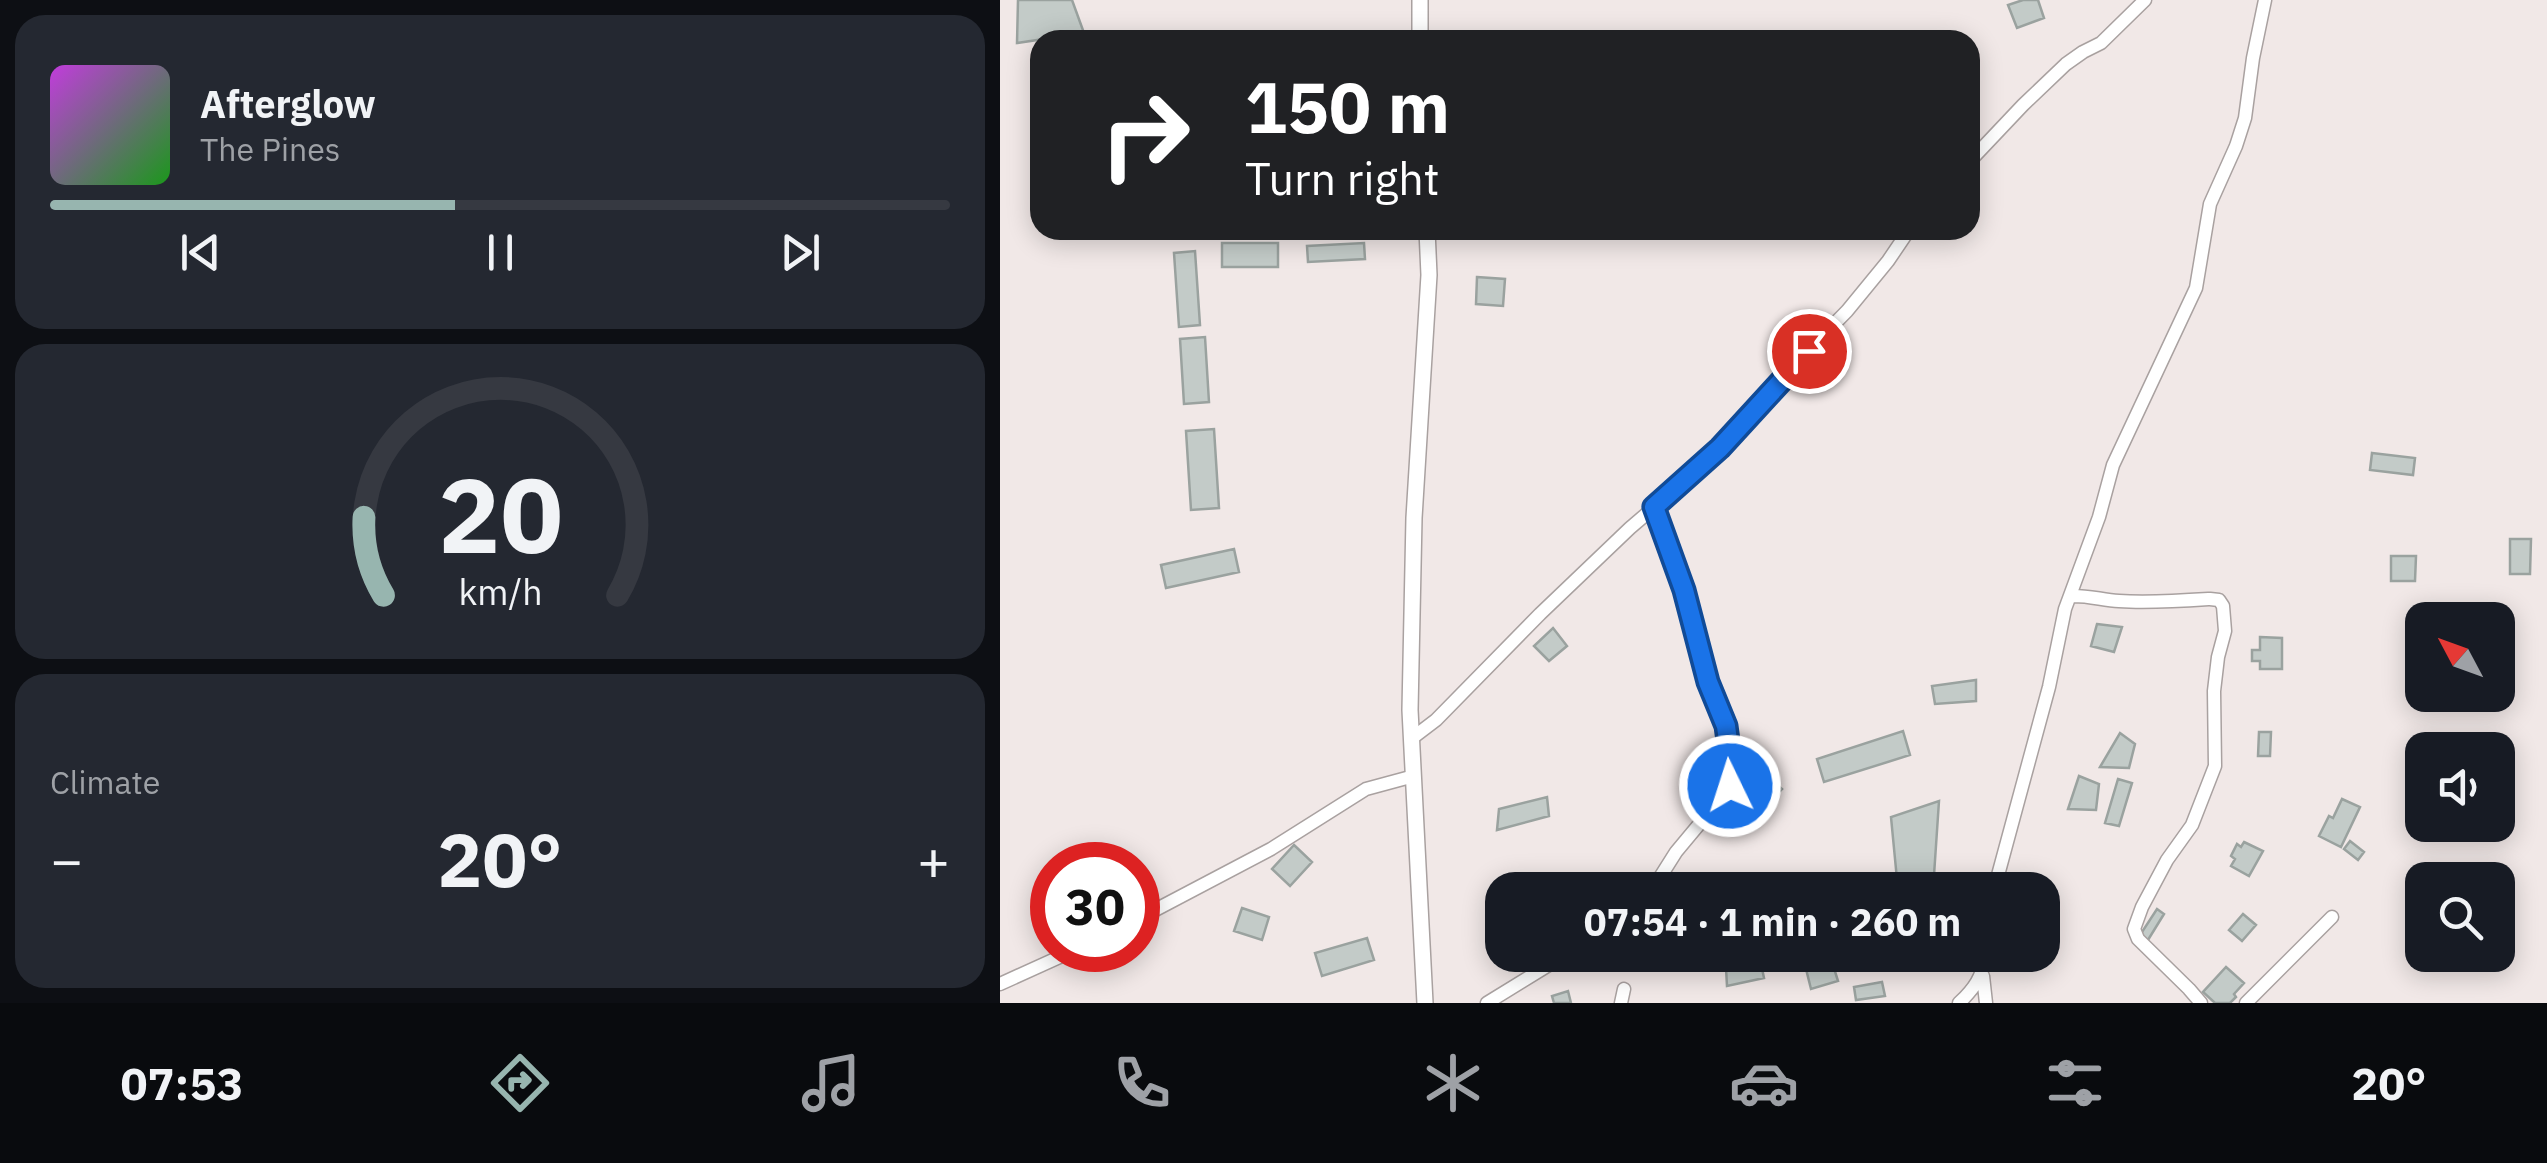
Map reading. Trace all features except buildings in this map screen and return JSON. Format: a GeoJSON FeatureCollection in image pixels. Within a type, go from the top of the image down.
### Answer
{"type":"FeatureCollection","features":[{"type":"Feature","properties":{"kind":"street"},"geometry":{"type":"LineString","coordinates":[[1420,0],[1420,30]]}},
{"type":"Feature","properties":{"kind":"street"},"geometry":{"type":"LineString","coordinates":[[1980,150],[2066,64],[2101,44],[2145,0]]}},
{"type":"Feature","properties":{"kind":"street"},"geometry":{"type":"LineString","coordinates":[[1999,872],[2049,687],[2065,610],[2113,465],[2196,288],[2210,204],[2245,118],[2265,0]]}},
{"type":"Feature","properties":{"kind":"street"},"geometry":{"type":"LineString","coordinates":[[1425,1003],[1411,739],[1414,518],[1428,240]]}},
{"type":"Feature","properties":{"kind":"street"},"geometry":{"type":"LineString","coordinates":[[1411,739],[1436,720],[1540,614],[1720,448],[1848,312],[1902,240]]}},
{"type":"Feature","properties":{"kind":"street"},"geometry":{"type":"LineString","coordinates":[[1654,507],[1684,590],[1708,682],[1726,726],[1732,770],[1730,786],[1663,872]]}},
{"type":"Feature","properties":{"kind":"street"},"geometry":{"type":"LineString","coordinates":[[2070,596],[2150,603],[2210,599],[2219,600],[2223,606],[2225,631],[2214,691],[2215,766],[2192,825],[2167,860],[2134,929],[2138,939],[2201,1003]]}},
{"type":"Feature","properties":{"kind":"street"},"geometry":{"type":"LineString","coordinates":[[1160,907],[1284,842],[1366,788],[1414,776]]}},
{"type":"Feature","properties":{"kind":"street"},"geometry":{"type":"LineString","coordinates":[[2246,1003],[2332,917]]}},
{"type":"Feature","properties":{"kind":"street"},"geometry":{"type":"LineString","coordinates":[[1000,984],[1030,970]]}},
{"type":"Feature","properties":{"kind":"street"},"geometry":{"type":"LineString","coordinates":[[1487,1003],[1537,972]]}},
{"type":"Feature","properties":{"kind":"street"},"geometry":{"type":"LineString","coordinates":[[1959,1003],[1975,989],[1983,974]]}},
{"type":"Feature","properties":{"kind":"street"},"geometry":{"type":"LineString","coordinates":[[1983,974],[1986,1003]]}},
{"type":"Feature","properties":{"kind":"route"},"geometry":{"type":"LineString","coordinates":[[1730,786],[1732,770],[1726,726],[1708,682],[1684,590],[1654,507],[1720,448],[1809,351]]}}]}
